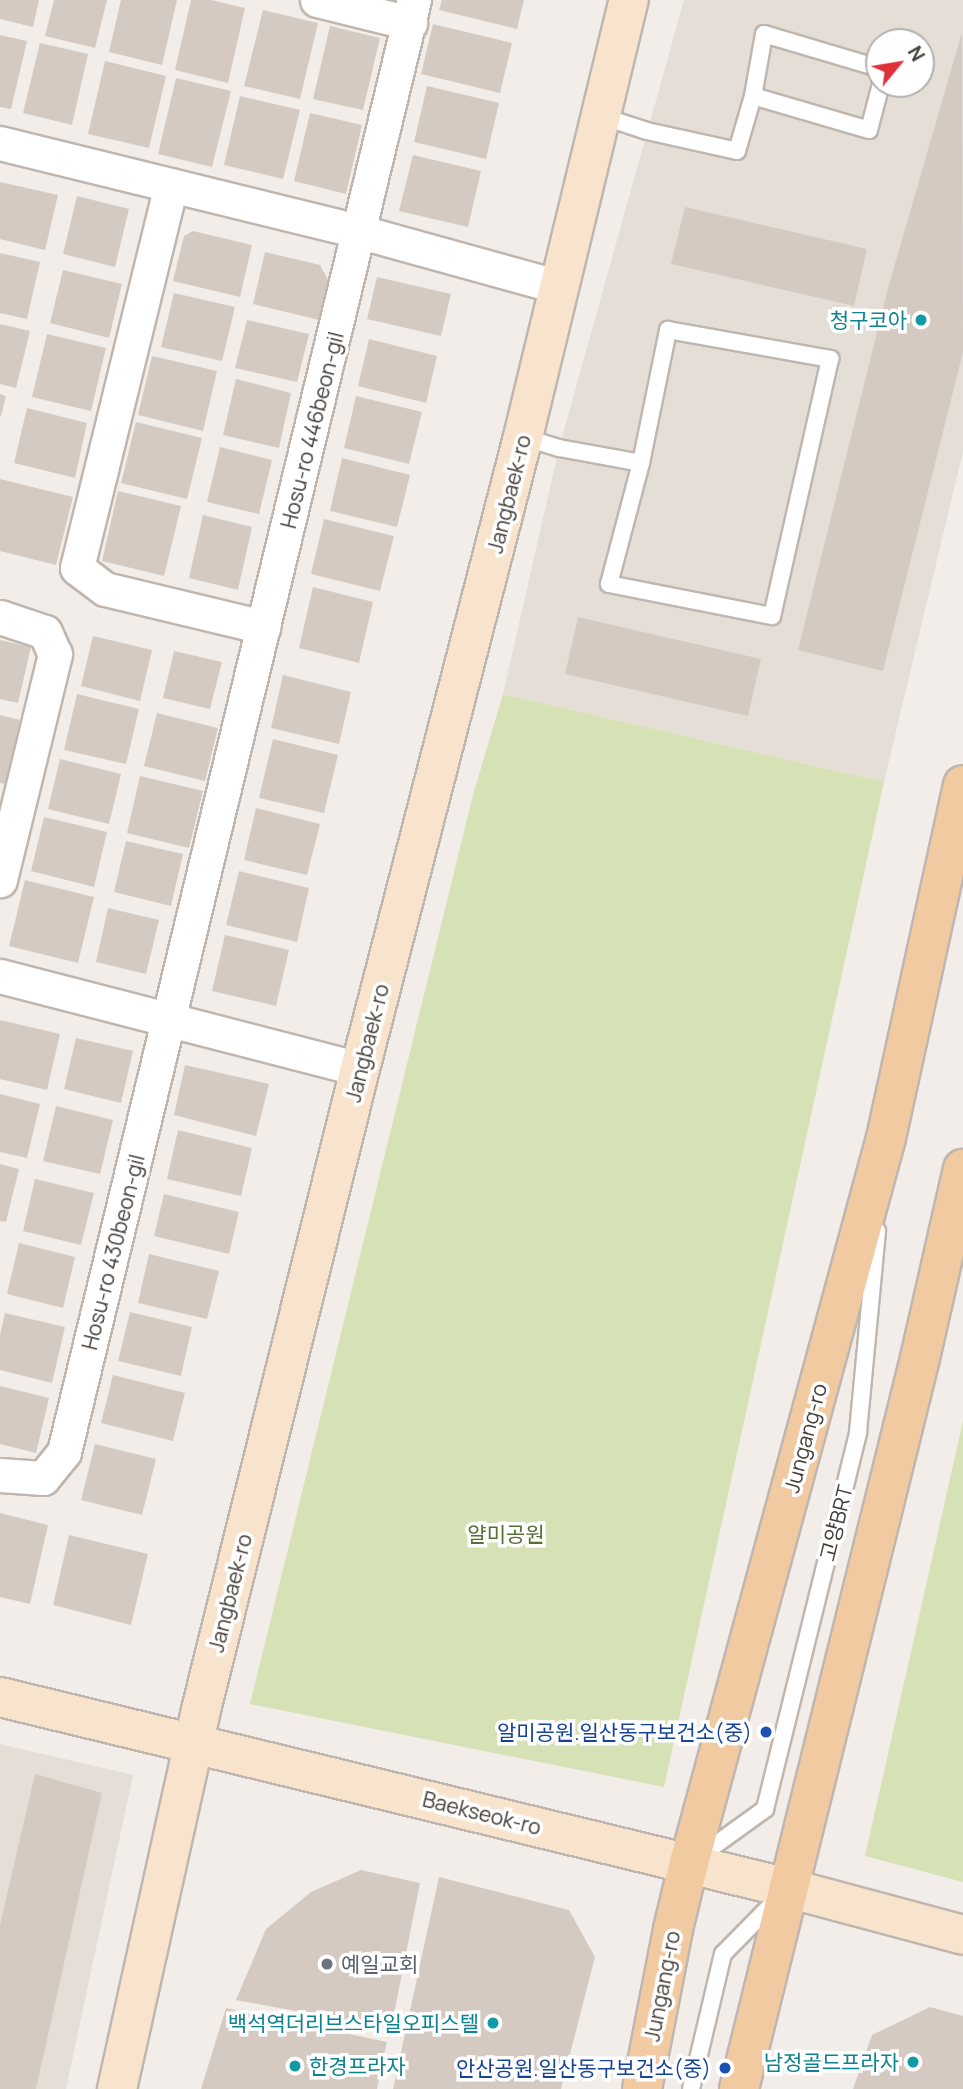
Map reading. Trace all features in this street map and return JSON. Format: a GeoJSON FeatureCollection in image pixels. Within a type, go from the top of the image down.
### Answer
{"type":"FeatureCollection","features":[{"type":"Feature","properties":{"kind":"main road","name":"Jungang-ro"},"geometry":{"type":"LineString","coordinates":[[642,2089],[673,1929],[689,1863],[886,1138],[963,785]]}},
{"type":"Feature","properties":{"kind":"main road"},"geometry":{"type":"LineString","coordinates":[[739,2089],[920,1358],[963,1169]]}},
{"type":"Feature","properties":{"kind":"street"},"geometry":{"type":"LineString","coordinates":[[317,0],[412,11]]}},
{"type":"Feature","properties":{"kind":"street","name":"Jangbaek-ro"},"geometry":{"type":"LineString","coordinates":[[117,2089],[194,1743],[360,1069],[523,437],[629,0]]}},
{"type":"Feature","properties":{"kind":"street","name":"Hosu-ro 446beon-gil"},"geometry":{"type":"LineString","coordinates":[[263,627],[412,11]]}},
{"type":"Feature","properties":{"kind":"street"},"geometry":{"type":"LineString","coordinates":[[0,144],[360,232],[559,287]]}},
{"type":"Feature","properties":{"kind":"street"},"geometry":{"type":"LineString","coordinates":[[171,185],[77,568],[105,590],[263,627]]}},
{"type":"Feature","properties":{"kind":"street"},"geometry":{"type":"LineString","coordinates":[[0,617],[45,632],[55,654],[0,880]]}},
{"type":"Feature","properties":{"kind":"street","name":"Hosu-ro 430beon-gil"},"geometry":{"type":"LineString","coordinates":[[0,1475],[43,1478],[64,1452],[263,627]]}},
{"type":"Feature","properties":{"kind":"street"},"geometry":{"type":"LineString","coordinates":[[0,976],[360,1069]]}},
{"type":"Feature","properties":{"kind":"street","name":"Baekseok-ro"},"geometry":{"type":"LineString","coordinates":[[0,1697],[689,1863],[963,1935]]}},
{"type":"Feature","properties":{"kind":"lane"},"geometry":{"type":"LineString","coordinates":[[601,116],[647,131],[737,151],[753,96],[764,34],[865,64]]}},
{"type":"Feature","properties":{"kind":"lane"},"geometry":{"type":"LineString","coordinates":[[753,96],[869,130],[877,98]]}},
{"type":"Feature","properties":{"kind":"lane"},"geometry":{"type":"LineString","coordinates":[[668,330],[830,359],[772,616],[610,583],[641,463],[668,330]]}},
{"type":"Feature","properties":{"kind":"lane"},"geometry":{"type":"LineString","coordinates":[[523,437],[559,448],[641,463]]}},
{"type":"Feature","properties":{"kind":"lane","name":"고양BRT"},"geometry":{"type":"LineString","coordinates":[[689,1863],[765,1810],[858,1432],[886,1138]]}},
{"type":"Feature","properties":{"kind":"lane"},"geometry":{"type":"LineString","coordinates":[[691,2089],[723,1954],[789,1888]]}},
{"type":"Feature","properties":{"kind":"shaded area"},"geometry":{"type":"Polygon","coordinates":[[[684,0],[963,0],[963,451],[884,782],[503,694],[559,448],[684,0]]]}},
{"type":"Feature","properties":{"kind":"shaded area"},"geometry":{"type":"Polygon","coordinates":[[[0,1744],[133,1775],[66,2089],[0,2089],[0,1744]]]}},
{"type":"Feature","properties":{"kind":"green space","name":"얄미공원"},"geometry":{"type":"Polygon","coordinates":[[[503,694],[884,782],[664,1787],[250,1704],[473,795],[503,694]]]}},
{"type":"Feature","properties":{"kind":"green space"},"geometry":{"type":"Polygon","coordinates":[[[963,1421],[963,1882],[865,1856],[963,1421]]]}},
{"type":"Feature","properties":{"kind":"building"},"geometry":{"type":"Polygon","coordinates":[[[0,0],[39,0],[33,27],[0,19],[0,0]]]}},
{"type":"Feature","properties":{"kind":"building"},"geometry":{"type":"Polygon","coordinates":[[[54,0],[107,0],[95,48],[45,36],[54,0]]]}},
{"type":"Feature","properties":{"kind":"building"},"geometry":{"type":"Polygon","coordinates":[[[121,0],[177,0],[162,65],[109,52],[121,0]]]}},
{"type":"Feature","properties":{"kind":"building"},"geometry":{"type":"Polygon","coordinates":[[[191,0],[211,0],[245,8],[228,83],[175,70],[191,0]]]}},
{"type":"Feature","properties":{"kind":"building"},"geometry":{"type":"Polygon","coordinates":[[[442,0],[524,0],[517,29],[439,10],[442,0]]]}},
{"type":"Feature","properties":{"kind":"building"},"geometry":{"type":"Polygon","coordinates":[[[263,10],[318,23],[300,99],[244,86],[263,10]]]}},
{"type":"Feature","properties":{"kind":"building"},"geometry":{"type":"Polygon","coordinates":[[[433,24],[512,43],[500,93],[421,74],[433,24]]]}},
{"type":"Feature","properties":{"kind":"building"},"geometry":{"type":"Polygon","coordinates":[[[330,26],[380,38],[363,110],[313,99],[330,26]]]}},
{"type":"Feature","properties":{"kind":"building","name":"청구코아"},"geometry":{"type":"Polygon","coordinates":[[[962,32],[963,352],[883,671],[798,650],[888,288],[962,32]]]}},
{"type":"Feature","properties":{"kind":"building"},"geometry":{"type":"Polygon","coordinates":[[[0,35],[27,41],[11,109],[0,107],[0,35]]]}},
{"type":"Feature","properties":{"kind":"building"},"geometry":{"type":"Polygon","coordinates":[[[40,43],[88,54],[72,125],[23,113],[40,43]]]}},
{"type":"Feature","properties":{"kind":"building"},"geometry":{"type":"Polygon","coordinates":[[[105,61],[166,76],[149,148],[88,134],[105,61]]]}},
{"type":"Feature","properties":{"kind":"building"},"geometry":{"type":"Polygon","coordinates":[[[176,78],[231,91],[212,167],[158,154],[176,78]]]}},
{"type":"Feature","properties":{"kind":"building"},"geometry":{"type":"Polygon","coordinates":[[[427,86],[499,103],[486,159],[414,142],[427,86]]]}},
{"type":"Feature","properties":{"kind":"building"},"geometry":{"type":"Polygon","coordinates":[[[240,96],[300,110],[283,179],[224,165],[240,96]]]}},
{"type":"Feature","properties":{"kind":"building"},"geometry":{"type":"Polygon","coordinates":[[[310,113],[362,125],[346,194],[294,181],[310,113]]]}},
{"type":"Feature","properties":{"kind":"building"},"geometry":{"type":"Polygon","coordinates":[[[413,155],[481,171],[468,227],[399,211],[413,155]]]}},
{"type":"Feature","properties":{"kind":"building"},"geometry":{"type":"Polygon","coordinates":[[[0,182],[58,195],[45,250],[0,239],[0,182]]]}},
{"type":"Feature","properties":{"kind":"building"},"geometry":{"type":"Polygon","coordinates":[[[77,196],[129,209],[115,267],[63,254],[77,196]]]}},
{"type":"Feature","properties":{"kind":"building"},"geometry":{"type":"Polygon","coordinates":[[[685,207],[867,249],[854,306],[671,264],[685,207]]]}},
{"type":"Feature","properties":{"kind":"building"},"geometry":{"type":"Polygon","coordinates":[[[193,231],[252,245],[240,297],[173,281],[184,236],[193,231]]]}},
{"type":"Feature","properties":{"kind":"building"},"geometry":{"type":"Polygon","coordinates":[[[265,252],[320,265],[328,280],[319,320],[253,304],[265,252]]]}},
{"type":"Feature","properties":{"kind":"building"},"geometry":{"type":"Polygon","coordinates":[[[0,253],[40,262],[27,319],[0,313],[0,253]]]}},
{"type":"Feature","properties":{"kind":"building"},"geometry":{"type":"Polygon","coordinates":[[[63,270],[122,284],[109,338],[50,323],[63,270]]]}},
{"type":"Feature","properties":{"kind":"building"},"geometry":{"type":"Polygon","coordinates":[[[377,277],[451,294],[441,336],[367,319],[377,277]]]}},
{"type":"Feature","properties":{"kind":"building"},"geometry":{"type":"Polygon","coordinates":[[[174,293],[235,307],[222,361],[161,347],[174,293]]]}},
{"type":"Feature","properties":{"kind":"building"},"geometry":{"type":"Polygon","coordinates":[[[247,320],[309,334],[297,382],[235,368],[247,320]]]}},
{"type":"Feature","properties":{"kind":"building"},"geometry":{"type":"Polygon","coordinates":[[[0,324],[30,331],[16,388],[0,384],[0,324]]]}},
{"type":"Feature","properties":{"kind":"building"},"geometry":{"type":"Polygon","coordinates":[[[47,334],[106,348],[91,411],[32,397],[47,334]]]}},
{"type":"Feature","properties":{"kind":"building"},"geometry":{"type":"Polygon","coordinates":[[[369,339],[437,356],[426,403],[358,386],[369,339]]]}},
{"type":"Feature","properties":{"kind":"building"},"geometry":{"type":"Polygon","coordinates":[[[152,356],[217,371],[203,431],[138,415],[152,356]]]}},
{"type":"Feature","properties":{"kind":"building"},"geometry":{"type":"Polygon","coordinates":[[[236,379],[291,393],[279,448],[223,435],[236,379]]]}},
{"type":"Feature","properties":{"kind":"building"},"geometry":{"type":"Polygon","coordinates":[[[0,394],[6,396],[1,416],[0,416],[0,394]]]}},
{"type":"Feature","properties":{"kind":"building"},"geometry":{"type":"Polygon","coordinates":[[[356,396],[422,412],[409,464],[344,448],[356,396]]]}},
{"type":"Feature","properties":{"kind":"building"},"geometry":{"type":"Polygon","coordinates":[[[27,408],[87,423],[75,478],[14,463],[27,408]]]}},
{"type":"Feature","properties":{"kind":"building"},"geometry":{"type":"Polygon","coordinates":[[[136,422],[202,438],[187,499],[121,483],[136,422]]]}},
{"type":"Feature","properties":{"kind":"building"},"geometry":{"type":"Polygon","coordinates":[[[220,447],[272,460],[259,514],[207,502],[220,447]]]}},
{"type":"Feature","properties":{"kind":"building"},"geometry":{"type":"Polygon","coordinates":[[[342,458],[410,475],[397,527],[330,511],[342,458]]]}},
{"type":"Feature","properties":{"kind":"building"},"geometry":{"type":"Polygon","coordinates":[[[0,479],[73,497],[56,565],[0,551],[0,479]]]}},
{"type":"Feature","properties":{"kind":"building"},"geometry":{"type":"Polygon","coordinates":[[[118,491],[181,506],[164,576],[102,561],[118,491]]]}},
{"type":"Feature","properties":{"kind":"building"},"geometry":{"type":"Polygon","coordinates":[[[203,515],[252,527],[238,590],[189,578],[203,515]]]}},
{"type":"Feature","properties":{"kind":"building"},"geometry":{"type":"Polygon","coordinates":[[[324,519],[394,536],[380,591],[311,574],[324,519]]]}},
{"type":"Feature","properties":{"kind":"building"},"geometry":{"type":"Polygon","coordinates":[[[313,587],[373,602],[359,663],[299,648],[313,587]]]}},
{"type":"Feature","properties":{"kind":"building"},"geometry":{"type":"Polygon","coordinates":[[[578,617],[761,659],[748,716],[565,674],[578,617]]]}},
{"type":"Feature","properties":{"kind":"building"},"geometry":{"type":"Polygon","coordinates":[[[93,636],[152,650],[140,701],[81,686],[93,636]]]}},
{"type":"Feature","properties":{"kind":"building"},"geometry":{"type":"Polygon","coordinates":[[[0,640],[31,647],[18,703],[0,699],[0,640]]]}},
{"type":"Feature","properties":{"kind":"building"},"geometry":{"type":"Polygon","coordinates":[[[174,651],[222,662],[210,709],[163,698],[174,651]]]}},
{"type":"Feature","properties":{"kind":"building"},"geometry":{"type":"Polygon","coordinates":[[[283,675],[351,692],[339,744],[271,728],[283,675]]]}},
{"type":"Feature","properties":{"kind":"building"},"geometry":{"type":"Polygon","coordinates":[[[77,694],[139,709],[126,764],[64,750],[77,694]]]}},
{"type":"Feature","properties":{"kind":"building"},"geometry":{"type":"Polygon","coordinates":[[[157,713],[218,728],[205,781],[144,766],[157,713]]]}},
{"type":"Feature","properties":{"kind":"building"},"geometry":{"type":"Polygon","coordinates":[[[0,715],[20,720],[5,784],[0,783],[0,715]]]}},
{"type":"Feature","properties":{"kind":"building"},"geometry":{"type":"Polygon","coordinates":[[[273,739],[338,755],[324,813],[259,798],[273,739]]]}},
{"type":"Feature","properties":{"kind":"building"},"geometry":{"type":"Polygon","coordinates":[[[60,759],[121,774],[109,824],[48,809],[60,759]]]}},
{"type":"Feature","properties":{"kind":"building"},"geometry":{"type":"Polygon","coordinates":[[[140,776],[203,791],[189,848],[127,833],[140,776]]]}},
{"type":"Feature","properties":{"kind":"building"},"geometry":{"type":"Polygon","coordinates":[[[256,808],[320,824],[307,875],[244,860],[256,808]]]}},
{"type":"Feature","properties":{"kind":"building"},"geometry":{"type":"Polygon","coordinates":[[[44,817],[107,832],[94,887],[31,871],[44,817]]]}},
{"type":"Feature","properties":{"kind":"building"},"geometry":{"type":"Polygon","coordinates":[[[126,841],[183,854],[171,906],[114,892],[126,841]]]}},
{"type":"Feature","properties":{"kind":"building"},"geometry":{"type":"Polygon","coordinates":[[[239,871],[309,888],[297,942],[226,925],[239,871]]]}},
{"type":"Feature","properties":{"kind":"building"},"geometry":{"type":"Polygon","coordinates":[[[25,880],[94,897],[78,963],[9,946],[25,880]]]}},
{"type":"Feature","properties":{"kind":"building"},"geometry":{"type":"Polygon","coordinates":[[[108,908],[159,920],[146,974],[96,962],[108,908]]]}},
{"type":"Feature","properties":{"kind":"building"},"geometry":{"type":"Polygon","coordinates":[[[225,935],[289,950],[276,1006],[212,991],[225,935]]]}},
{"type":"Feature","properties":{"kind":"building"},"geometry":{"type":"Polygon","coordinates":[[[0,1020],[60,1034],[47,1090],[0,1079],[0,1020]]]}},
{"type":"Feature","properties":{"kind":"building"},"geometry":{"type":"Polygon","coordinates":[[[76,1038],[133,1051],[121,1103],[64,1089],[76,1038]]]}},
{"type":"Feature","properties":{"kind":"building"},"geometry":{"type":"Polygon","coordinates":[[[185,1065],[269,1084],[256,1136],[174,1115],[185,1065]]]}},
{"type":"Feature","properties":{"kind":"building"},"geometry":{"type":"Polygon","coordinates":[[[0,1094],[40,1104],[27,1158],[0,1152],[0,1094]]]}},
{"type":"Feature","properties":{"kind":"building"},"geometry":{"type":"Polygon","coordinates":[[[56,1106],[113,1120],[100,1174],[43,1161],[56,1106]]]}},
{"type":"Feature","properties":{"kind":"building"},"geometry":{"type":"Polygon","coordinates":[[[178,1130],[252,1148],[241,1196],[167,1179],[178,1130]]]}},
{"type":"Feature","properties":{"kind":"building"},"geometry":{"type":"Polygon","coordinates":[[[0,1164],[19,1169],[6,1222],[0,1221],[0,1164]]]}},
{"type":"Feature","properties":{"kind":"building"},"geometry":{"type":"Polygon","coordinates":[[[35,1179],[94,1193],[81,1245],[23,1231],[35,1179]]]}},
{"type":"Feature","properties":{"kind":"building"},"geometry":{"type":"Polygon","coordinates":[[[164,1194],[239,1212],[229,1254],[154,1236],[164,1194]]]}},
{"type":"Feature","properties":{"kind":"building"},"geometry":{"type":"Polygon","coordinates":[[[19,1243],[75,1257],[63,1308],[7,1294],[19,1243]]]}},
{"type":"Feature","properties":{"kind":"building"},"geometry":{"type":"Polygon","coordinates":[[[149,1254],[219,1271],[207,1319],[138,1303],[149,1254]]]}},
{"type":"Feature","properties":{"kind":"building"},"geometry":{"type":"Polygon","coordinates":[[[130,1312],[192,1327],[181,1376],[118,1361],[130,1312]]]}},
{"type":"Feature","properties":{"kind":"building"},"geometry":{"type":"Polygon","coordinates":[[[5,1313],[65,1327],[52,1383],[0,1370],[0,1335],[5,1313]]]}},
{"type":"Feature","properties":{"kind":"building"},"geometry":{"type":"Polygon","coordinates":[[[113,1375],[185,1393],[173,1441],[101,1423],[113,1375]]]}},
{"type":"Feature","properties":{"kind":"building"},"geometry":{"type":"Polygon","coordinates":[[[0,1386],[49,1398],[36,1453],[0,1444],[0,1386]]]}},
{"type":"Feature","properties":{"kind":"building"},"geometry":{"type":"Polygon","coordinates":[[[95,1444],[156,1459],[142,1515],[81,1500],[95,1444]]]}},
{"type":"Feature","properties":{"kind":"building"},"geometry":{"type":"Polygon","coordinates":[[[0,1513],[48,1525],[30,1604],[0,1597],[0,1513]]]}},
{"type":"Feature","properties":{"kind":"building"},"geometry":{"type":"Polygon","coordinates":[[[69,1535],[148,1554],[131,1625],[53,1605],[69,1535]]]}},
{"type":"Feature","properties":{"kind":"building"},"geometry":{"type":"Polygon","coordinates":[[[35,1774],[102,1793],[36,2089],[0,2089],[0,1925],[35,1774]]]}},
{"type":"Feature","properties":{"kind":"building","name":"예일교회"},"geometry":{"type":"Polygon","coordinates":[[[361,1870],[420,1883],[391,2029],[236,2000],[266,1929],[311,1892],[361,1870]]]}},
{"type":"Feature","properties":{"kind":"building","name":"백석역더리브스타일오피스텔"},"geometry":{"type":"Polygon","coordinates":[[[439,1877],[569,1910],[595,1957],[561,2089],[393,2089],[439,1877]]]}},
{"type":"Feature","properties":{"kind":"building","name":"남정골드프라자"},"geometry":{"type":"Polygon","coordinates":[[[930,2007],[963,2016],[963,2089],[853,2089],[872,2035],[930,2007]]]}},
{"type":"Feature","properties":{"kind":"building","name":"한경프라자"},"geometry":{"type":"Polygon","coordinates":[[[226,2008],[387,2042],[377,2089],[201,2089],[226,2008]]]}},
{"type":"Feature","properties":{"kind":"place","name":"청구코아"},"geometry":{"type":"Point","coordinates":[921,320]}},
{"type":"Feature","properties":{"kind":"place","name":"알미공원.일산동구보건소(중)"},"geometry":{"type":"Point","coordinates":[766,1732]}},
{"type":"Feature","properties":{"kind":"place","name":"예일교회"},"geometry":{"type":"Point","coordinates":[327,1964]}},
{"type":"Feature","properties":{"kind":"place","name":"백석역더리브스타일오피스텔"},"geometry":{"type":"Point","coordinates":[493,2023]}},
{"type":"Feature","properties":{"kind":"place","name":"남정골드프라자"},"geometry":{"type":"Point","coordinates":[913,2062]}},
{"type":"Feature","properties":{"kind":"place","name":"한경프라자"},"geometry":{"type":"Point","coordinates":[295,2066]}},
{"type":"Feature","properties":{"kind":"place","name":"안산공원.일산동구보건소(중)"},"geometry":{"type":"Point","coordinates":[725,2068]}}]}
